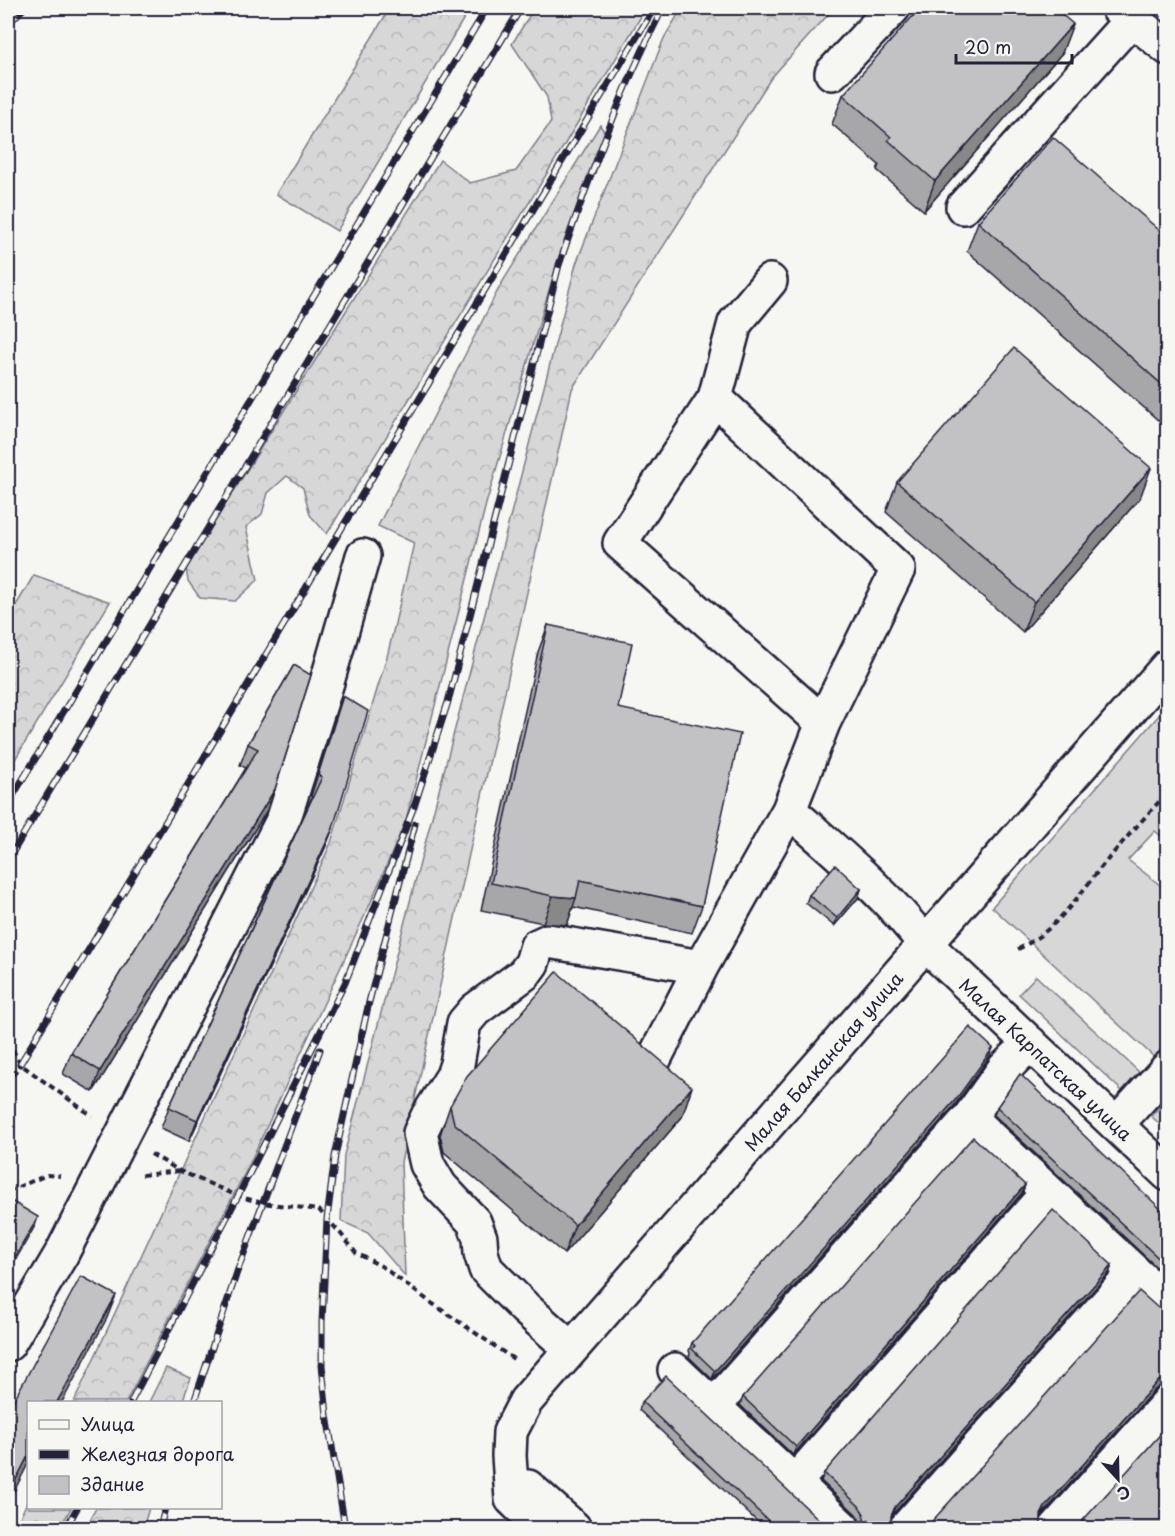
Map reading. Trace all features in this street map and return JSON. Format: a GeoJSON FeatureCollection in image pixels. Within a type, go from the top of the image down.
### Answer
{"type":"FeatureCollection","features":[{"type":"Feature","properties":{"kind":"street"},"geometry":{"type":"LineString","coordinates":[[832,73],[893,8]]}},
{"type":"Feature","properties":{"kind":"street"},"geometry":{"type":"LineString","coordinates":[[963,207],[1125,13],[1167,48]]}},
{"type":"Feature","properties":{"kind":"street"},"geometry":{"type":"LineString","coordinates":[[770,281],[735,323],[715,398],[620,543],[823,723]]}},
{"type":"Feature","properties":{"kind":"street"},"geometry":{"type":"LineString","coordinates":[[652,1063],[701,966],[789,810],[823,723],[898,569],[715,398]]}},
{"type":"Feature","properties":{"kind":"street"},"geometry":{"type":"LineString","coordinates":[[8,1344],[62,1253],[284,818],[327,682],[363,556]]}},
{"type":"Feature","properties":{"kind":"street","name":"Малая Балканская улица"},"geometry":{"type":"LineString","coordinates":[[542,1528],[512,1499],[510,1432],[526,1401],[1167,666]]}},
{"type":"Feature","properties":{"kind":"street","name":"Малая Карпатская улица"},"geometry":{"type":"LineString","coordinates":[[789,810],[886,898],[925,944],[1167,1174]]}},
{"type":"Feature","properties":{"kind":"street"},"geometry":{"type":"LineString","coordinates":[[571,1349],[526,1310],[486,1269],[481,1253],[480,1238],[474,1222],[440,1186],[427,1164],[420,1133],[453,1076],[464,1023],[475,1010],[524,974],[532,963],[537,946],[548,941],[701,966]]}},
{"type":"Feature","properties":{"kind":"street"},"geometry":{"type":"LineString","coordinates":[[713,1407],[969,1118],[1004,1069],[1030,1043]]}},
{"type":"Feature","properties":{"kind":"street"},"geometry":{"type":"LineString","coordinates":[[1116,1125],[1167,1068]]}},
{"type":"Feature","properties":{"kind":"street"},"geometry":{"type":"LineString","coordinates":[[969,1118],[1167,1303]]}},
{"type":"Feature","properties":{"kind":"street"},"geometry":{"type":"LineString","coordinates":[[795,1482],[1048,1192]]}},
{"type":"Feature","properties":{"kind":"street"},"geometry":{"type":"LineString","coordinates":[[906,1528],[1135,1272]]}},
{"type":"Feature","properties":{"kind":"street"},"geometry":{"type":"LineString","coordinates":[[675,1370],[843,1528]]}},
{"type":"Feature","properties":{"kind":"street"},"geometry":{"type":"LineString","coordinates":[[1056,1528],[1167,1403]]}},
{"type":"Feature","properties":{"kind":"street"},"geometry":{"type":"LineString","coordinates":[[510,1469],[574,1528]]}},
{"type":"Feature","properties":{"kind":"path"},"geometry":{"type":"LineString","coordinates":[[1018,949],[1055,924],[1167,792]]}},
{"type":"Feature","properties":{"kind":"path"},"geometry":{"type":"LineString","coordinates":[[8,1040],[20,1064],[120,1137],[180,1171],[238,1196],[262,1203],[319,1210],[356,1253],[381,1266],[515,1360]]}},
{"type":"Feature","properties":{"kind":"path"},"geometry":{"type":"LineString","coordinates":[[8,1084],[20,1064]]}},
{"type":"Feature","properties":{"kind":"green space"},"geometry":{"type":"Polygon","coordinates":[[[390,8],[470,8],[337,231],[276,194],[390,8]]]}},
{"type":"Feature","properties":{"kind":"green space"},"geometry":{"type":"Polygon","coordinates":[[[534,8],[646,8],[327,534],[310,515],[303,488],[287,476],[268,493],[262,514],[246,527],[258,580],[235,601],[200,598],[188,581],[186,568],[440,160],[470,183],[516,171],[551,122],[547,97],[512,44],[534,8]]]}},
{"type":"Feature","properties":{"kind":"green space"},"geometry":{"type":"Polygon","coordinates":[[[682,8],[834,8],[771,78],[572,389],[401,1162],[405,1276],[368,1233],[341,1221],[344,1155],[576,264],[664,38],[682,8]]]}},
{"type":"Feature","properties":{"kind":"green space"},"geometry":{"type":"Polygon","coordinates":[[[600,125],[605,133],[555,270],[486,504],[406,820],[370,904],[248,1167],[127,1401],[74,1401],[331,843],[388,653],[414,543],[378,526],[500,286],[600,125]]]}},
{"type":"Feature","properties":{"kind":"green space"},"geometry":{"type":"Polygon","coordinates":[[[34,575],[110,602],[8,771],[8,619],[34,575]]]}},
{"type":"Feature","properties":{"kind":"green space"},"geometry":{"type":"Polygon","coordinates":[[[1167,706],[1167,841],[1155,831],[1128,860],[1160,885],[1167,876],[1167,1043],[1154,1057],[992,907],[1167,706]]]}},
{"type":"Feature","properties":{"kind":"green space"},"geometry":{"type":"Polygon","coordinates":[[[1036,976],[1139,1072],[1122,1091],[1019,994],[1036,976]]]}},
{"type":"Feature","properties":{"kind":"green space"},"geometry":{"type":"Polygon","coordinates":[[[1167,1099],[1167,1131],[1151,1116],[1167,1099]]]}},
{"type":"Feature","properties":{"kind":"green space"},"geometry":{"type":"Polygon","coordinates":[[[166,1368],[191,1378],[182,1401],[150,1401],[166,1368]]]}},
{"type":"Feature","properties":{"kind":"green space"},"geometry":{"type":"Polygon","coordinates":[[[27,1502],[27,1509],[70,1509],[60,1528],[15,1528],[27,1502]]]}},
{"type":"Feature","properties":{"kind":"green space"},"geometry":{"type":"Polygon","coordinates":[[[96,1509],[149,1509],[143,1528],[86,1528],[96,1509]]]}},
{"type":"Feature","properties":{"kind":"building"},"geometry":{"type":"Polygon","coordinates":[[[920,8],[1054,8],[1073,24],[935,181],[888,140],[891,137],[843,95],[920,8]]]}},
{"type":"Feature","properties":{"kind":"building"},"geometry":{"type":"Polygon","coordinates":[[[1053,137],[1167,237],[1167,389],[978,222],[1053,137]]]}},
{"type":"Feature","properties":{"kind":"building"},"geometry":{"type":"Polygon","coordinates":[[[1014,348],[1151,468],[1034,602],[897,482],[1014,348]]]}},
{"type":"Feature","properties":{"kind":"building"},"geometry":{"type":"Polygon","coordinates":[[[548,625],[632,643],[618,708],[740,734],[702,906],[580,880],[576,898],[553,896],[491,883],[548,625]]]}},
{"type":"Feature","properties":{"kind":"building"},"geometry":{"type":"Polygon","coordinates":[[[294,665],[311,675],[275,789],[100,1071],[71,1053],[258,749],[248,744],[294,665]]]}},
{"type":"Feature","properties":{"kind":"building"},"geometry":{"type":"Polygon","coordinates":[[[343,696],[368,711],[333,828],[197,1120],[169,1107],[322,777],[318,775],[343,696]]]}},
{"type":"Feature","properties":{"kind":"building"},"geometry":{"type":"Polygon","coordinates":[[[835,865],[861,889],[837,918],[809,895],[835,865]]]}},
{"type":"Feature","properties":{"kind":"building"},"geometry":{"type":"Polygon","coordinates":[[[557,972],[692,1087],[575,1225],[454,1123],[450,1106],[467,1076],[557,972]]]}},
{"type":"Feature","properties":{"kind":"building"},"geometry":{"type":"Polygon","coordinates":[[[970,1027],[993,1048],[957,1098],[715,1371],[692,1349],[695,1346],[692,1343],[970,1027]]]}},
{"type":"Feature","properties":{"kind":"building"},"geometry":{"type":"Polygon","coordinates":[[[1020,1074],[1167,1215],[1167,1266],[997,1107],[1020,1074]]]}},
{"type":"Feature","properties":{"kind":"building"},"geometry":{"type":"Polygon","coordinates":[[[973,1137],[1025,1185],[796,1447],[743,1397],[973,1137]]]}},
{"type":"Feature","properties":{"kind":"building"},"geometry":{"type":"Polygon","coordinates":[[[8,1199],[38,1217],[8,1269],[8,1199]]]}},
{"type":"Feature","properties":{"kind":"building"},"geometry":{"type":"Polygon","coordinates":[[[1053,1210],[1112,1265],[895,1507],[891,1516],[893,1528],[862,1528],[864,1514],[859,1506],[824,1473],[1053,1210]]]}},
{"type":"Feature","properties":{"kind":"building"},"geometry":{"type":"Polygon","coordinates":[[[81,1276],[116,1295],[58,1401],[27,1401],[27,1458],[8,1495],[8,1411],[81,1276]]]}},
{"type":"Feature","properties":{"kind":"building"},"geometry":{"type":"Polygon","coordinates":[[[1139,1291],[1167,1313],[1167,1377],[1157,1382],[1045,1507],[1041,1515],[1043,1528],[926,1528],[1139,1291]]]}},
{"type":"Feature","properties":{"kind":"building"},"geometry":{"type":"Polygon","coordinates":[[[666,1376],[828,1528],[776,1528],[642,1402],[666,1376]]]}},
{"type":"Feature","properties":{"kind":"building"},"geometry":{"type":"Polygon","coordinates":[[[1167,1427],[1167,1528],[1076,1528],[1167,1427]]]}},
{"type":"Feature","properties":{"kind":"railway"},"geometry":{"type":"LineString","coordinates":[[8,24],[24,8]]}},
{"type":"Feature","properties":{"kind":"railway"},"geometry":{"type":"LineString","coordinates":[[8,804],[487,8]]}},
{"type":"Feature","properties":{"kind":"railway"},"geometry":{"type":"LineString","coordinates":[[8,860],[521,8]]}},
{"type":"Feature","properties":{"kind":"railway"},"geometry":{"type":"LineString","coordinates":[[132,1401],[345,983],[415,804],[448,702],[559,265],[606,135],[663,8]]}},
{"type":"Feature","properties":{"kind":"railway"},"geometry":{"type":"LineString","coordinates":[[20,1064],[653,10]]}},
{"type":"Feature","properties":{"kind":"railway"},"geometry":{"type":"LineString","coordinates":[[345,1528],[327,1415],[322,1365],[327,1219],[335,1156],[369,1002],[415,824]]}},
{"type":"Feature","properties":{"kind":"railway"},"geometry":{"type":"LineString","coordinates":[[194,1401],[237,1272],[320,1050]]}},
{"type":"Feature","properties":{"kind":"railway"},"geometry":{"type":"LineString","coordinates":[[66,1528],[76,1509]]}},
{"type":"Feature","properties":{"kind":"railway"},"geometry":{"type":"LineString","coordinates":[[160,1528],[165,1509]]}}]}
